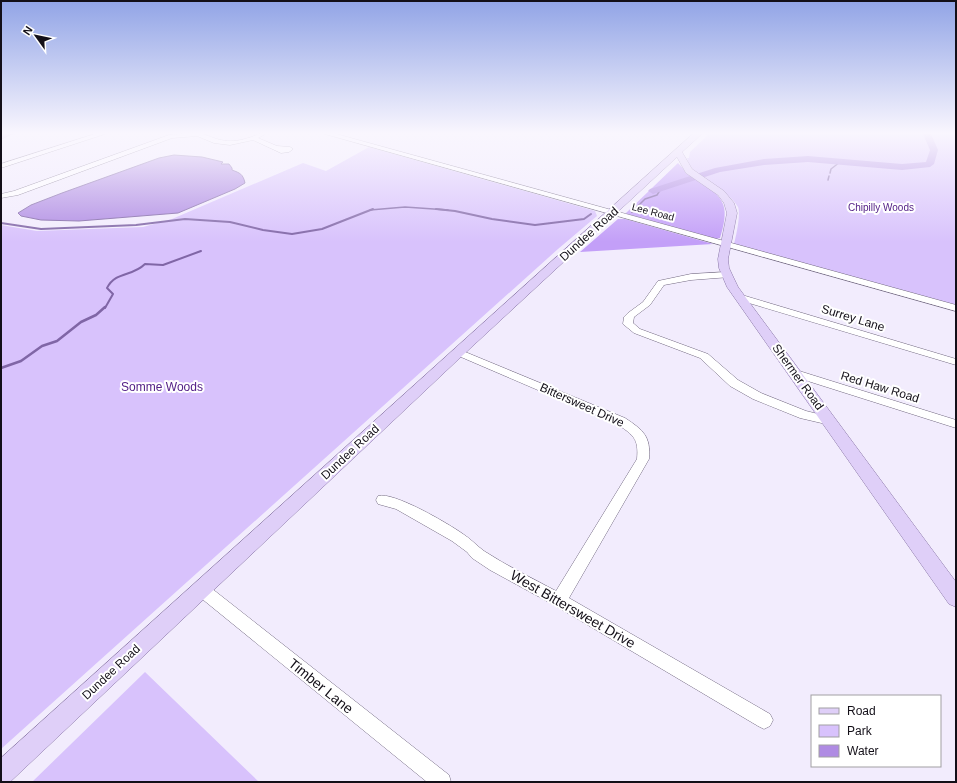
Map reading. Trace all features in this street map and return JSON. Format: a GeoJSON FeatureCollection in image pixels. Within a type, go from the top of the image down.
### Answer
{"type":"FeatureCollection","features":[{"type":"Feature","properties":{"kind":"main road","name":"Dundee Road"},"geometry":{"type":"LineString","coordinates":[[1,774],[458,352],[660,169]]}},
{"type":"Feature","properties":{"kind":"main road","name":"Shermer Road"},"geometry":{"type":"LineString","coordinates":[[690,169],[697,176],[721,193],[729,203],[732,213],[723,259],[727,276],[956,598]]}},
{"type":"Feature","properties":{"kind":"street"},"geometry":{"type":"LineString","coordinates":[[1,196],[15,193],[82,169]]}},
{"type":"Feature","properties":{"kind":"street","name":"Lee Road"},"geometry":{"type":"LineString","coordinates":[[452,169],[956,308]]}},
{"type":"Feature","properties":{"kind":"street"},"geometry":{"type":"LineString","coordinates":[[1,200],[11,197],[15,193]]}},
{"type":"Feature","properties":{"kind":"street"},"geometry":{"type":"LineString","coordinates":[[727,276],[691,277],[661,283],[646,305],[630,316],[628,324],[637,331],[704,356],[734,383],[757,396],[804,415],[830,420]]}},
{"type":"Feature","properties":{"kind":"street","name":"Surrey Lane"},"geometry":{"type":"LineString","coordinates":[[742,298],[956,362]]}},
{"type":"Feature","properties":{"kind":"street","name":"Bittersweet Drive"},"geometry":{"type":"LineString","coordinates":[[458,352],[621,421],[639,433],[645,446],[643,459],[559,600]]}},
{"type":"Feature","properties":{"kind":"street","name":"Red Haw Road"},"geometry":{"type":"LineString","coordinates":[[796,374],[955,424]]}},
{"type":"Feature","properties":{"kind":"street","name":"West Bittersweet Drive"},"geometry":{"type":"LineString","coordinates":[[383,500],[400,505],[457,537],[472,548],[477,554],[559,600],[764,720]]}},
{"type":"Feature","properties":{"kind":"street","name":"Timber Lane"},"geometry":{"type":"LineString","coordinates":[[201,589],[442,782]]}},
{"type":"Feature","properties":{"kind":"green space","name":"Somme Woods"},"geometry":{"type":"Polygon","coordinates":[[[290,169],[319,169],[326,171],[330,169],[445,169],[595,211],[597,216],[558,249],[1,749],[1,225],[37,231],[143,227],[172,219],[290,169]]]}},
{"type":"Feature","properties":{"kind":"green space","name":"Chipilly Woods"},"geometry":{"type":"Polygon","coordinates":[[[693,169],[956,169],[956,305],[734,244],[739,220],[738,207],[726,194],[695,172],[693,169]]]}},
{"type":"Feature","properties":{"kind":"green space"},"geometry":{"type":"Polygon","coordinates":[[[145,672],[259,782],[32,782],[145,672]]]}},
{"type":"Feature","properties":{"kind":"shaded area"},"geometry":{"type":"Polygon","coordinates":[[[672,169],[684,169],[720,198],[723,204],[725,217],[720,238],[716,239],[627,215],[626,213],[672,169]]]}},
{"type":"Feature","properties":{"kind":"shaded area"},"geometry":{"type":"Polygon","coordinates":[[[618,219],[625,219],[713,244],[580,252],[618,219]]]}},
{"type":"Feature","properties":{"kind":"water"},"geometry":{"type":"Polygon","coordinates":[[[130,169],[232,169],[242,176],[245,183],[235,189],[178,213],[79,221],[41,220],[21,216],[18,213],[31,205],[130,169]]]}},
{"type":"Feature","properties":{"kind":"waterway"},"geometry":{"type":"LineString","coordinates":[[653,191],[726,169]]}},
{"type":"Feature","properties":{"kind":"waterway"},"geometry":{"type":"LineString","coordinates":[[830,173],[832,169]]}},
{"type":"Feature","properties":{"kind":"waterway"},"geometry":{"type":"LineString","coordinates":[[828,180],[829,176]]}},
{"type":"Feature","properties":{"kind":"waterway"},"geometry":{"type":"LineString","coordinates":[[632,212],[645,199],[657,195],[662,187]]}},
{"type":"Feature","properties":{"kind":"waterway"},"geometry":{"type":"LineString","coordinates":[[371,210],[405,207],[441,209]]}},
{"type":"Feature","properties":{"kind":"waterway"},"geometry":{"type":"LineString","coordinates":[[436,209],[441,209]]}},
{"type":"Feature","properties":{"kind":"waterway"},"geometry":{"type":"LineString","coordinates":[[441,209],[448,210]]}},
{"type":"Feature","properties":{"kind":"waterway"},"geometry":{"type":"LineString","coordinates":[[441,209],[535,225],[584,219],[591,214]]}},
{"type":"Feature","properties":{"kind":"waterway"},"geometry":{"type":"LineString","coordinates":[[1,223],[41,229],[136,225],[185,219],[230,222],[263,230],[292,234],[322,229],[371,210]]}},
{"type":"Feature","properties":{"kind":"waterway"},"geometry":{"type":"LineString","coordinates":[[105,308],[113,294],[107,288],[120,276],[135,271],[145,264],[163,265],[201,251]]}},
{"type":"Feature","properties":{"kind":"waterway"},"geometry":{"type":"LineString","coordinates":[[1,368],[21,361],[42,346],[57,341],[81,322],[96,315],[105,307]]}}]}
